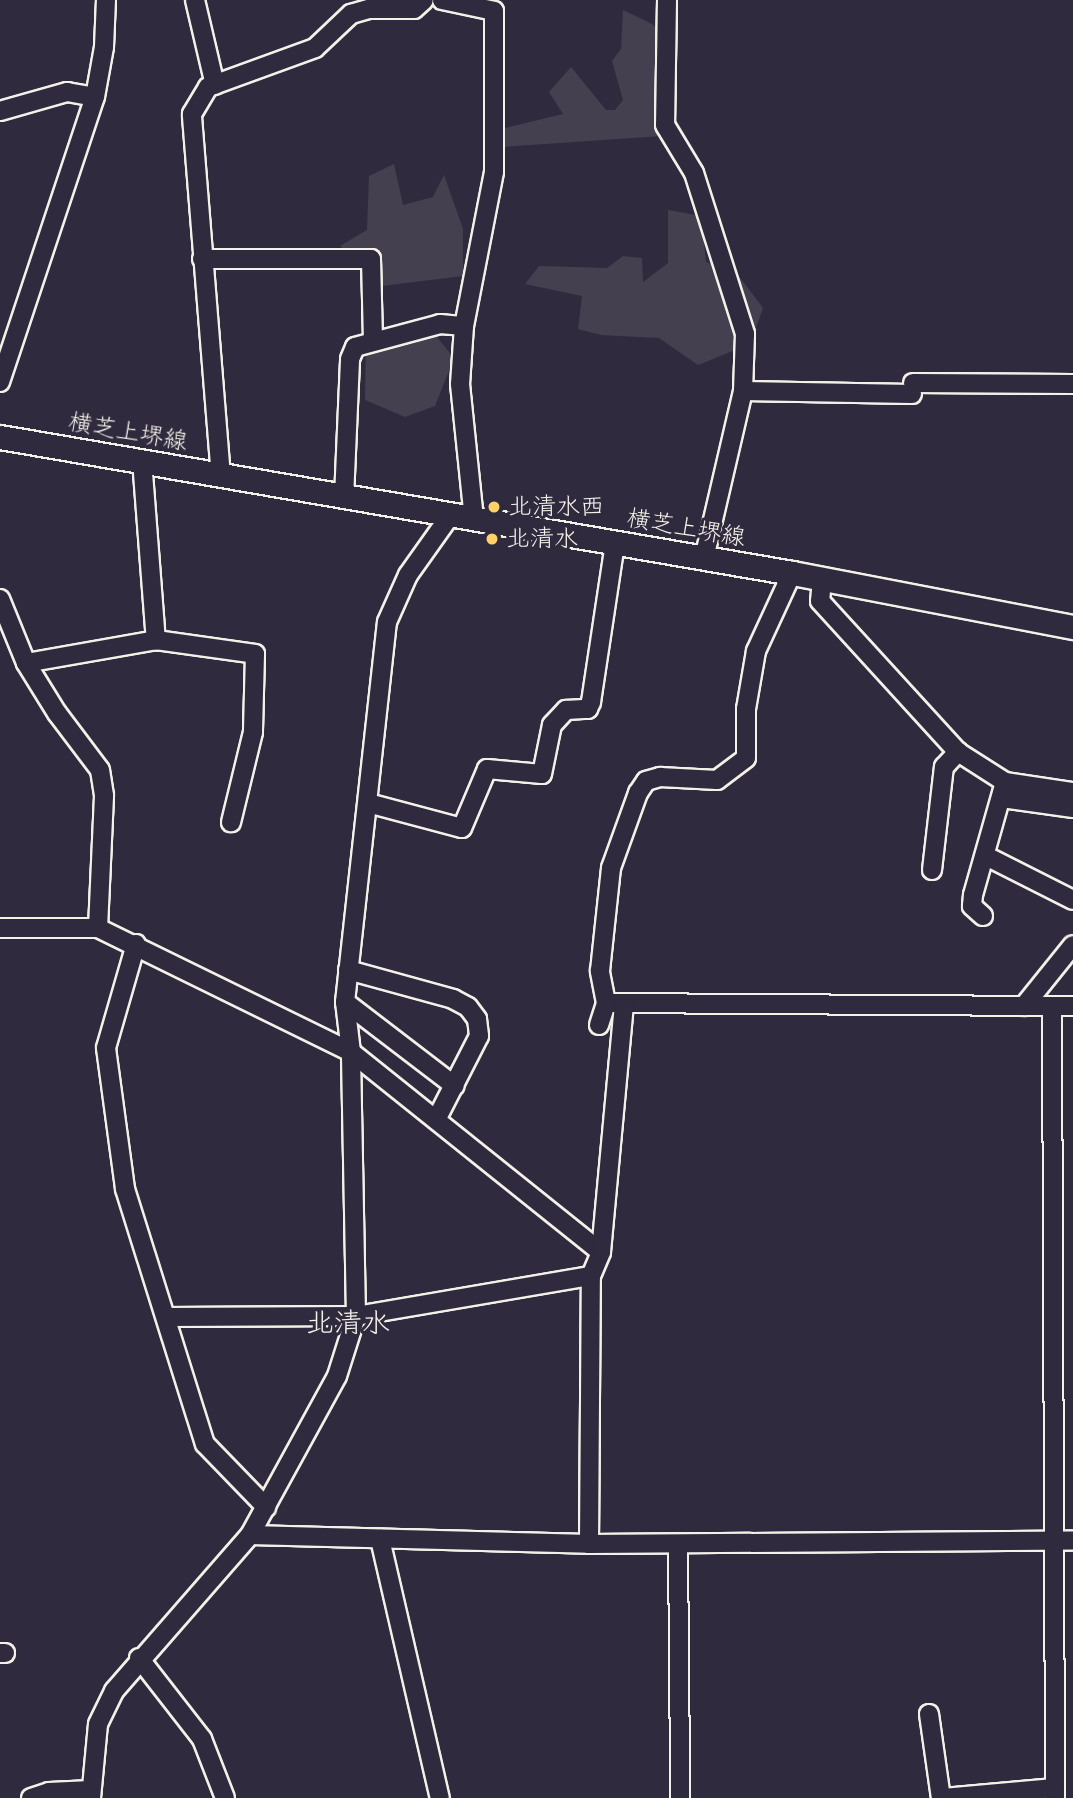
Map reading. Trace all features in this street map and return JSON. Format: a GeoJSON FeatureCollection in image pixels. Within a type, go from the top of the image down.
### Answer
{"type":"FeatureCollection","features":[{"type":"Feature","properties":{"kind":"main road","name":"横芝上堺線"},"geometry":{"type":"LineString","coordinates":[[0,437],[1071,622]]}},
{"type":"Feature","properties":{"kind":"street"},"geometry":{"type":"LineString","coordinates":[[0,382],[95,97],[106,0]]}},
{"type":"Feature","properties":{"kind":"street"},"geometry":{"type":"LineString","coordinates":[[195,0],[215,85]]}},
{"type":"Feature","properties":{"kind":"street"},"geometry":{"type":"LineString","coordinates":[[221,477],[192,114],[215,85],[315,48],[351,14],[369,9],[414,9],[424,0]]}},
{"type":"Feature","properties":{"kind":"street"},"geometry":{"type":"LineString","coordinates":[[442,0],[494,11],[494,172],[464,326],[463,443],[474,520]]}},
{"type":"Feature","properties":{"kind":"street"},"geometry":{"type":"LineString","coordinates":[[667,0],[666,124],[694,173],[733,284],[746,334],[743,391],[704,558]]}},
{"type":"Feature","properties":{"kind":"street"},"geometry":{"type":"LineString","coordinates":[[0,111],[67,92],[95,97]]}},
{"type":"Feature","properties":{"kind":"street"},"geometry":{"type":"LineString","coordinates":[[202,258],[371,259],[373,339]]}},
{"type":"Feature","properties":{"kind":"street"},"geometry":{"type":"LineString","coordinates":[[344,498],[350,359],[355,347],[373,339],[440,324],[464,326]]}},
{"type":"Feature","properties":{"kind":"street"},"geometry":{"type":"LineString","coordinates":[[743,391],[1073,384]]}},
{"type":"Feature","properties":{"kind":"street"},"geometry":{"type":"LineString","coordinates":[[142,460],[156,640]]}},
{"type":"Feature","properties":{"kind":"street"},"geometry":{"type":"LineString","coordinates":[[31,1798],[49,1792],[91,1794],[98,1724],[114,1691],[139,1658],[250,1535],[337,1376],[356,1317],[351,1052],[345,1002],[387,622],[408,575],[450,516]]}},
{"type":"Feature","properties":{"kind":"street"},"geometry":{"type":"LineString","coordinates":[[368,803],[462,828],[487,769],[542,774],[552,725],[559,715],[587,709],[591,702],[615,543]]}},
{"type":"Feature","properties":{"kind":"street"},"geometry":{"type":"LineString","coordinates":[[598,1025],[606,1003],[600,971],[611,868],[638,793],[646,781],[660,777],[717,780],[746,758],[746,709],[757,651],[792,573]]}},
{"type":"Feature","properties":{"kind":"street"},"geometry":{"type":"LineString","coordinates":[[822,579],[820,601],[958,751],[1004,790],[1073,808]]}},
{"type":"Feature","properties":{"kind":"street"},"geometry":{"type":"LineString","coordinates":[[0,599],[26,663],[57,713],[100,770],[104,796],[99,928]]}},
{"type":"Feature","properties":{"kind":"street"},"geometry":{"type":"LineString","coordinates":[[26,663],[156,640],[255,654],[253,732],[231,822]]}},
{"type":"Feature","properties":{"kind":"street"},"geometry":{"type":"LineString","coordinates":[[932,870],[944,767],[958,751]]}},
{"type":"Feature","properties":{"kind":"street"},"geometry":{"type":"LineString","coordinates":[[1004,790],[1073,792]]}},
{"type":"Feature","properties":{"kind":"street"},"geometry":{"type":"LineString","coordinates":[[983,916],[972,906],[973,895],[1004,790]]}},
{"type":"Feature","properties":{"kind":"street"},"geometry":{"type":"LineString","coordinates":[[986,856],[1073,900]]}},
{"type":"Feature","properties":{"kind":"street"},"geometry":{"type":"LineString","coordinates":[[0,928],[99,928],[351,1052],[601,1252]]}},
{"type":"Feature","properties":{"kind":"street"},"geometry":{"type":"LineString","coordinates":[[136,944],[106,1048],[125,1189],[167,1317],[167,1335],[205,1444],[266,1507]]}},
{"type":"Feature","properties":{"kind":"street"},"geometry":{"type":"LineString","coordinates":[[1024,1006],[1073,946]]}},
{"type":"Feature","properties":{"kind":"street"},"geometry":{"type":"LineString","coordinates":[[348,970],[468,1007],[477,1018],[479,1036],[436,1120]]}},
{"type":"Feature","properties":{"kind":"street"},"geometry":{"type":"LineString","coordinates":[[345,1002],[454,1086]]}},
{"type":"Feature","properties":{"kind":"street"},"geometry":{"type":"LineString","coordinates":[[606,1003],[1073,1006]]}},
{"type":"Feature","properties":{"kind":"street"},"geometry":{"type":"LineString","coordinates":[[589,1544],[591,1276],[601,1252],[624,1003]]}},
{"type":"Feature","properties":{"kind":"street"},"geometry":{"type":"LineString","coordinates":[[929,1714],[942,1798],[1055,1793],[1064,1541],[1052,1007]]}},
{"type":"Feature","properties":{"kind":"street"},"geometry":{"type":"LineString","coordinates":[[167,1317],[356,1317],[591,1276]]}},
{"type":"Feature","properties":{"kind":"street"},"geometry":{"type":"LineString","coordinates":[[250,1535],[589,1544],[1064,1541]]}},
{"type":"Feature","properties":{"kind":"street"},"geometry":{"type":"LineString","coordinates":[[380,1539],[440,1798]]}},
{"type":"Feature","properties":{"kind":"street"},"geometry":{"type":"LineString","coordinates":[[678,1544],[680,1798]]}},
{"type":"Feature","properties":{"kind":"street"},"geometry":{"type":"LineString","coordinates":[[139,1658],[202,1739],[225,1798]]}},
{"type":"Feature","properties":{"kind":"shaded area"},"geometry":{"type":"Polygon","coordinates":[[[623,10],[652,24],[674,46],[677,135],[502,147],[501,129],[563,114],[549,92],[571,67],[606,110],[615,110],[623,100],[612,61],[621,49],[623,10]]]}},
{"type":"Feature","properties":{"kind":"shaded area"},"geometry":{"type":"Polygon","coordinates":[[[394,164],[403,205],[433,197],[444,175],[463,229],[463,276],[382,286],[379,252],[353,257],[340,246],[367,230],[369,176],[394,164]]]}},
{"type":"Feature","properties":{"kind":"shaded area"},"geometry":{"type":"Polygon","coordinates":[[[668,210],[701,216],[706,262],[738,275],[763,308],[750,344],[698,365],[659,338],[601,335],[578,329],[582,296],[525,284],[539,266],[607,268],[623,256],[642,258],[643,282],[668,263],[668,210]]]}},
{"type":"Feature","properties":{"kind":"shaded area"},"geometry":{"type":"Polygon","coordinates":[[[432,331],[454,358],[435,406],[405,417],[365,400],[366,333],[432,331]]]}},
{"type":"Feature","properties":{"kind":"place","name":"北清水西"},"geometry":{"type":"Point","coordinates":[494,507]}},
{"type":"Feature","properties":{"kind":"place","name":"北清水"},"geometry":{"type":"Point","coordinates":[492,539]}},
{"type":"Feature","properties":{"kind":"district","name":"北清水"},"geometry":{"type":"Point","coordinates":[348,1324]}}]}
